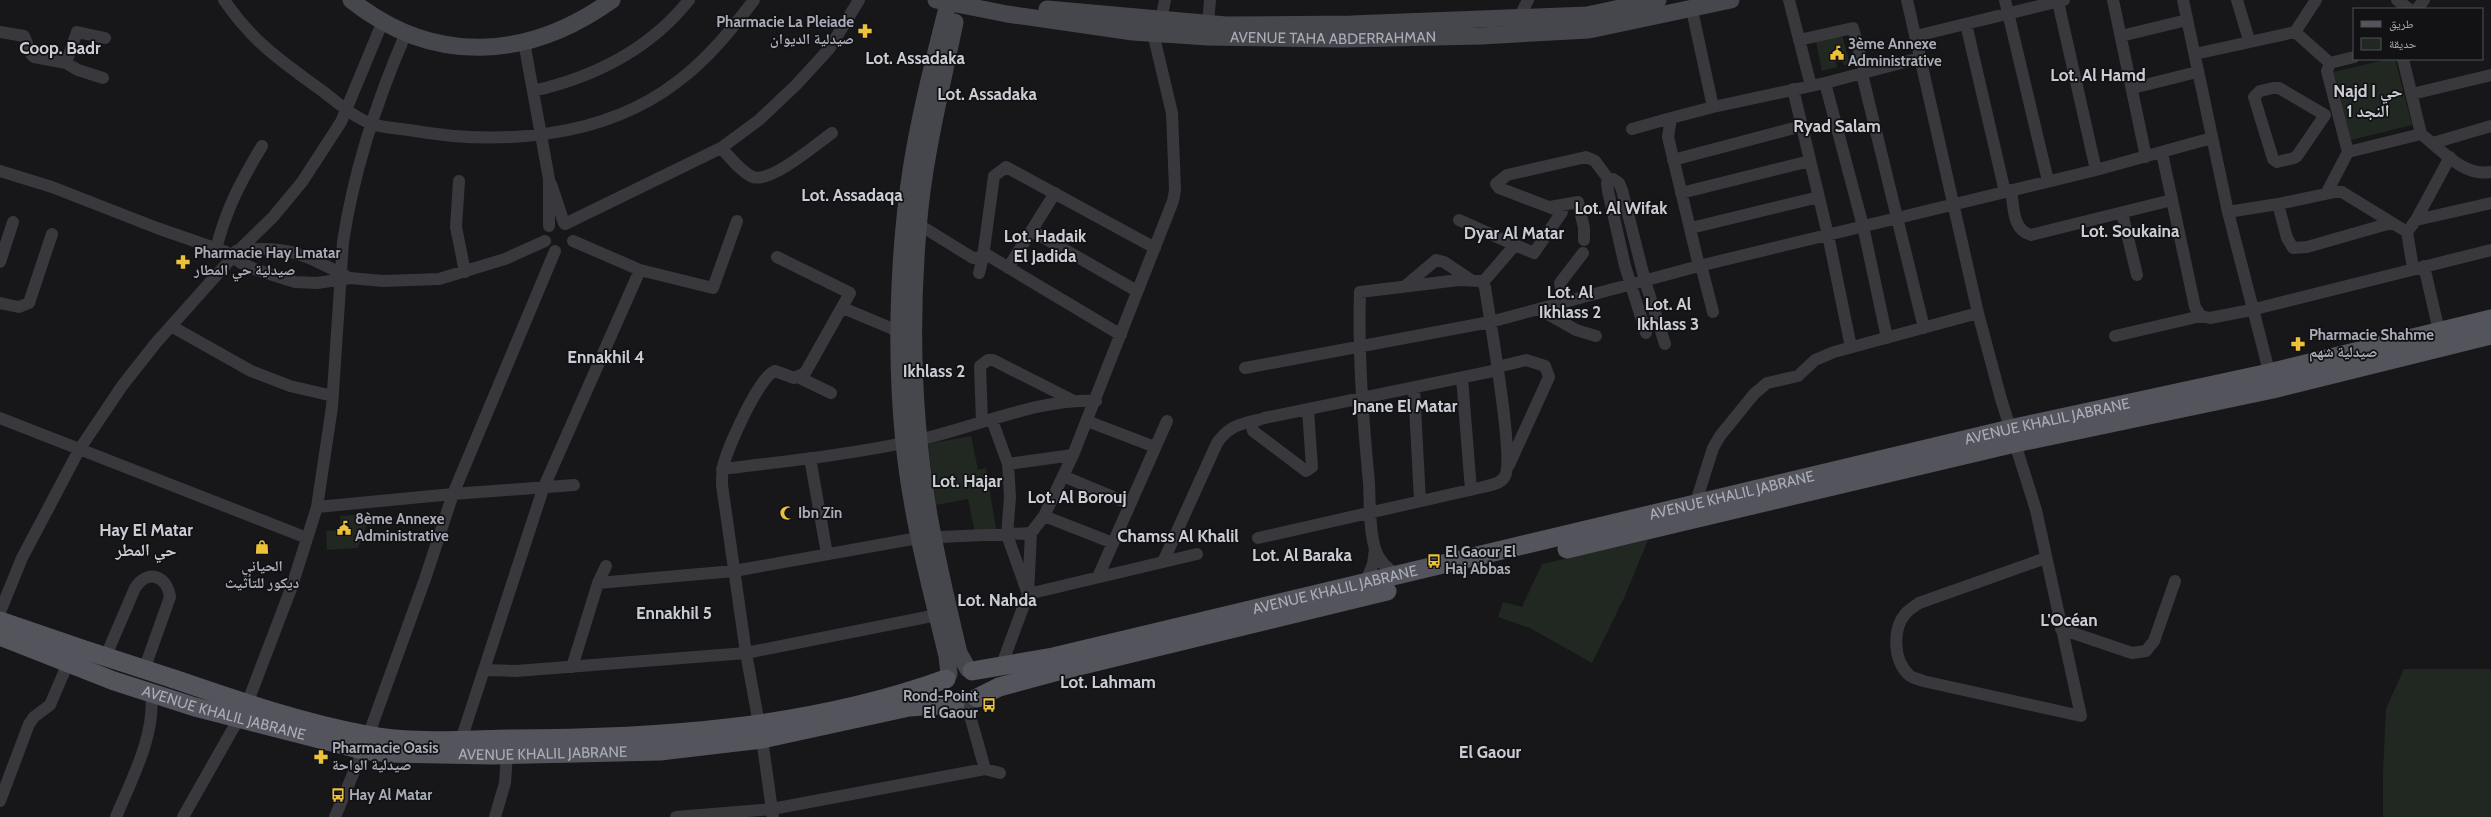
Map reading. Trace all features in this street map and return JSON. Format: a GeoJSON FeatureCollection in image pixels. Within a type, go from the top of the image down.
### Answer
{"type":"FeatureCollection","features":[{"type":"Feature","properties":{"kind":"main road","name":"AVENUE KHALIL JABRANE"},"geometry":{"type":"LineString","coordinates":[[2271,381],[2439,331],[2491,319]]}},
{"type":"Feature","properties":{"kind":"main road","name":"AVENUE KHALIL JABRANE"},"geometry":{"type":"LineString","coordinates":[[970,670],[1053,657],[1399,576],[2013,436],[2491,335]]}},
{"type":"Feature","properties":{"kind":"main road","name":"AVENUE KHALIL JABRANE"},"geometry":{"type":"LineString","coordinates":[[0,636],[114,681],[151,692],[243,712],[365,743],[388,753],[507,755],[660,751],[761,731],[909,707],[966,703],[999,687],[1687,511]]}},
{"type":"Feature","properties":{"kind":"main road","name":"AVENUE KHALIL JABRANE"},"geometry":{"type":"LineString","coordinates":[[0,621],[105,658],[144,670],[243,712]]}},
{"type":"Feature","properties":{"kind":"main road"},"geometry":{"type":"LineString","coordinates":[[960,668],[970,670],[977,675],[982,687],[966,703],[946,696],[944,690],[947,676],[960,668]]}},
{"type":"Feature","properties":{"kind":"main road","name":"AVENUE KHALIL JABRANE"},"geometry":{"type":"LineString","coordinates":[[365,743],[622,738],[761,731],[906,693],[947,676]]}},
{"type":"Feature","properties":{"kind":"street"},"geometry":{"type":"LineString","coordinates":[[224,0],[259,44],[346,109],[372,124],[453,136],[494,137],[542,134],[581,127],[611,117],[643,103],[676,83],[723,40],[754,0]]}},
{"type":"Feature","properties":{"kind":"street"},"geometry":{"type":"LineString","coordinates":[[351,0],[383,21],[406,33],[433,43],[462,46],[496,46],[524,42],[568,27],[612,0]]}},
{"type":"Feature","properties":{"kind":"street"},"geometry":{"type":"LineString","coordinates":[[533,91],[572,81],[615,63],[653,37],[689,0]]}},
{"type":"Feature","properties":{"kind":"street"},"geometry":{"type":"LineString","coordinates":[[549,226],[564,223],[721,148],[759,120],[796,85],[829,49],[859,0]]}},
{"type":"Feature","properties":{"kind":"street","name":"AVENUE TAHA ABDERRAHMAN"},"geometry":{"type":"LineString","coordinates":[[993,0],[1130,24]]}},
{"type":"Feature","properties":{"kind":"street"},"geometry":{"type":"LineString","coordinates":[[1001,666],[1028,594],[1031,533],[1044,516],[1088,421],[1137,291],[1170,211],[1175,190],[1172,113],[1157,27],[1165,0]]}},
{"type":"Feature","properties":{"kind":"street"},"geometry":{"type":"LineString","coordinates":[[1208,23],[1210,0]]}},
{"type":"Feature","properties":{"kind":"street"},"geometry":{"type":"LineString","coordinates":[[1519,18],[1528,0]]}},
{"type":"Feature","properties":{"kind":"street","name":"AVENUE TAHA ABDERRAHMAN"},"geometry":{"type":"LineString","coordinates":[[1157,27],[1208,23],[1351,24],[1587,15],[1658,0]]}},
{"type":"Feature","properties":{"kind":"street","name":"AVENUE TAHA ABDERRAHMAN"},"geometry":{"type":"LineString","coordinates":[[950,2],[1130,24],[1283,39],[1532,34],[1589,30],[1692,10],[1731,0]]}},
{"type":"Feature","properties":{"kind":"street"},"geometry":{"type":"LineString","coordinates":[[1789,0],[1811,86]]}},
{"type":"Feature","properties":{"kind":"street"},"geometry":{"type":"LineString","coordinates":[[1907,0],[1955,204],[1978,313],[2036,510],[2081,716],[1923,681],[1910,676],[1901,666],[1896,654],[1899,626],[1906,613],[1919,603],[2046,558]]}},
{"type":"Feature","properties":{"kind":"street"},"geometry":{"type":"LineString","coordinates":[[2005,0],[2048,181]]}},
{"type":"Feature","properties":{"kind":"street"},"geometry":{"type":"LineString","coordinates":[[2113,0],[2133,88],[2146,157]]}},
{"type":"Feature","properties":{"kind":"street"},"geometry":{"type":"LineString","coordinates":[[2183,0],[2195,54],[2197,72],[2228,212],[2271,381]]}},
{"type":"Feature","properties":{"kind":"street"},"geometry":{"type":"LineString","coordinates":[[2238,0],[2249,40]]}},
{"type":"Feature","properties":{"kind":"street"},"geometry":{"type":"LineString","coordinates":[[2195,54],[2249,40],[2295,32],[2316,0]]}},
{"type":"Feature","properties":{"kind":"street"},"geometry":{"type":"LineString","coordinates":[[2397,0],[2408,8]]}},
{"type":"Feature","properties":{"kind":"street"},"geometry":{"type":"LineString","coordinates":[[1916,36],[2061,1],[2096,170]]}},
{"type":"Feature","properties":{"kind":"street"},"geometry":{"type":"LineString","coordinates":[[907,334],[918,224],[950,2]]}},
{"type":"Feature","properties":{"kind":"street"},"geometry":{"type":"LineString","coordinates":[[947,676],[948,656],[937,615],[912,441],[907,334],[902,269],[911,170],[921,114],[950,2]]}},
{"type":"Feature","properties":{"kind":"street"},"geometry":{"type":"LineString","coordinates":[[1692,10],[1713,107]]}},
{"type":"Feature","properties":{"kind":"street"},"geometry":{"type":"LineString","coordinates":[[2121,36],[2187,20]]}},
{"type":"Feature","properties":{"kind":"street"},"geometry":{"type":"LineString","coordinates":[[0,612],[22,558],[79,450],[122,386],[171,326],[228,252],[273,217],[302,182],[334,136],[383,21]]}},
{"type":"Feature","properties":{"kind":"street"},"geometry":{"type":"LineString","coordinates":[[1966,24],[2017,225],[2023,233],[2031,235],[2172,200]]}},
{"type":"Feature","properties":{"kind":"street"},"geometry":{"type":"LineString","coordinates":[[1799,40],[1853,28],[1924,328]]}},
{"type":"Feature","properties":{"kind":"street"},"geometry":{"type":"LineString","coordinates":[[0,32],[24,36],[31,54],[34,57],[66,63],[73,68],[103,78]]}},
{"type":"Feature","properties":{"kind":"street"},"geometry":{"type":"LineString","coordinates":[[66,63],[77,32],[105,38]]}},
{"type":"Feature","properties":{"kind":"street"},"geometry":{"type":"LineString","coordinates":[[2295,32],[2330,63]]}},
{"type":"Feature","properties":{"kind":"street"},"geometry":{"type":"LineString","coordinates":[[183,817],[243,712],[307,538],[316,507],[333,396],[344,277],[343,242],[350,197],[383,88],[406,33]]}},
{"type":"Feature","properties":{"kind":"street"},"geometry":{"type":"LineString","coordinates":[[524,42],[549,179],[549,226],[546,231],[545,241]]}},
{"type":"Feature","properties":{"kind":"street"},"geometry":{"type":"LineString","coordinates":[[2330,63],[2353,57]]}},
{"type":"Feature","properties":{"kind":"street"},"geometry":{"type":"LineString","coordinates":[[1632,129],[1713,107],[1864,74],[1920,58]]}},
{"type":"Feature","properties":{"kind":"street"},"geometry":{"type":"LineString","coordinates":[[2403,60],[2421,134],[2462,167],[2474,172],[2491,172]]}},
{"type":"Feature","properties":{"kind":"street"},"geometry":{"type":"LineString","coordinates":[[2330,63],[2328,78],[2331,112],[2348,152]]}},
{"type":"Feature","properties":{"kind":"street"},"geometry":{"type":"LineString","coordinates":[[2133,88],[2197,72]]}},
{"type":"Feature","properties":{"kind":"street"},"geometry":{"type":"LineString","coordinates":[[2412,94],[2491,75]]}},
{"type":"Feature","properties":{"kind":"street"},"geometry":{"type":"LineString","coordinates":[[1825,83],[1863,226],[1887,338]]}},
{"type":"Feature","properties":{"kind":"street"},"geometry":{"type":"LineString","coordinates":[[2279,88],[2331,112],[2297,156],[2277,162],[2273,158],[2254,97],[2260,91],[2279,88]]}},
{"type":"Feature","properties":{"kind":"street"},"geometry":{"type":"LineString","coordinates":[[1793,89],[1828,235],[1851,347]]}},
{"type":"Feature","properties":{"kind":"street"},"geometry":{"type":"LineString","coordinates":[[1671,118],[1668,137],[1713,312]]}},
{"type":"Feature","properties":{"kind":"street"},"geometry":{"type":"LineString","coordinates":[[1673,160],[1802,126]]}},
{"type":"Feature","properties":{"kind":"street"},"geometry":{"type":"LineString","coordinates":[[2433,143],[2491,126]]}},
{"type":"Feature","properties":{"kind":"street"},"geometry":{"type":"LineString","coordinates":[[721,148],[751,176],[761,179],[774,174],[832,133]]}},
{"type":"Feature","properties":{"kind":"street"},"geometry":{"type":"LineString","coordinates":[[2327,192],[2348,152],[2421,134]]}},
{"type":"Feature","properties":{"kind":"street"},"geometry":{"type":"LineString","coordinates":[[1245,368],[1359,345],[1490,322],[1631,285],[1700,265],[2096,170],[2212,138]]}},
{"type":"Feature","properties":{"kind":"street"},"geometry":{"type":"LineString","coordinates":[[228,252],[224,218],[237,188],[262,146]]}},
{"type":"Feature","properties":{"kind":"street"},"geometry":{"type":"LineString","coordinates":[[2162,153],[2195,307],[2201,316]]}},
{"type":"Feature","properties":{"kind":"street"},"geometry":{"type":"LineString","coordinates":[[1458,220],[1534,253],[1562,212],[1501,189],[1496,184],[1507,175],[1586,157],[1595,161],[1609,180],[1608,191],[1631,285],[1646,333]]}},
{"type":"Feature","properties":{"kind":"street"},"geometry":{"type":"LineString","coordinates":[[2407,232],[2416,220],[2450,157]]}},
{"type":"Feature","properties":{"kind":"street"},"geometry":{"type":"LineString","coordinates":[[1681,192],[1810,161]]}},
{"type":"Feature","properties":{"kind":"street"},"geometry":{"type":"LineString","coordinates":[[979,274],[997,172],[1006,167],[1011,168],[1155,248]]}},
{"type":"Feature","properties":{"kind":"street"},"geometry":{"type":"LineString","coordinates":[[0,170],[52,187],[228,252],[257,270],[295,282],[317,283],[344,277],[414,281],[439,278],[466,272],[512,256],[545,241]]}},
{"type":"Feature","properties":{"kind":"street"},"geometry":{"type":"LineString","coordinates":[[549,179],[555,191],[564,223],[571,230],[573,241]]}},
{"type":"Feature","properties":{"kind":"street"},"geometry":{"type":"LineString","coordinates":[[1609,180],[1616,180],[1622,190],[1645,281],[1665,344]]}},
{"type":"Feature","properties":{"kind":"street"},"geometry":{"type":"LineString","coordinates":[[459,181],[456,227],[466,272]]}},
{"type":"Feature","properties":{"kind":"street"},"geometry":{"type":"LineString","coordinates":[[2228,212],[2278,204],[2327,192],[2342,192],[2407,232],[2439,331]]}},
{"type":"Feature","properties":{"kind":"street"},"geometry":{"type":"LineString","coordinates":[[1008,268],[1055,193]]}},
{"type":"Feature","properties":{"kind":"street"},"geometry":{"type":"LineString","coordinates":[[1691,228],[1819,196]]}},
{"type":"Feature","properties":{"kind":"street"},"geometry":{"type":"LineString","coordinates":[[1550,207],[1578,202],[1584,228],[1584,240]]}},
{"type":"Feature","properties":{"kind":"street"},"geometry":{"type":"LineString","coordinates":[[2416,220],[2491,203]]}},
{"type":"Feature","properties":{"kind":"street"},"geometry":{"type":"LineString","coordinates":[[2278,204],[2289,242],[2293,248],[2307,247],[2392,223]]}},
{"type":"Feature","properties":{"kind":"street"},"geometry":{"type":"LineString","coordinates":[[2122,213],[2137,275]]}},
{"type":"Feature","properties":{"kind":"street"},"geometry":{"type":"LineString","coordinates":[[573,241],[640,270],[713,288],[737,221]]}},
{"type":"Feature","properties":{"kind":"street"},"geometry":{"type":"LineString","coordinates":[[0,262],[13,222]]}},
{"type":"Feature","properties":{"kind":"street"},"geometry":{"type":"LineString","coordinates":[[918,224],[973,258],[983,255],[1008,268],[1121,335]]}},
{"type":"Feature","properties":{"kind":"street"},"geometry":{"type":"LineString","coordinates":[[1032,231],[1137,291]]}},
{"type":"Feature","properties":{"kind":"street"},"geometry":{"type":"LineString","coordinates":[[0,303],[20,307],[29,303],[52,234]]}},
{"type":"Feature","properties":{"kind":"street"},"geometry":{"type":"LineString","coordinates":[[545,241],[555,251],[564,251],[573,241]]}},
{"type":"Feature","properties":{"kind":"street"},"geometry":{"type":"LineString","coordinates":[[1365,584],[1373,564],[1375,549],[1361,399],[1359,345],[1360,292],[1477,281],[1516,246]]}},
{"type":"Feature","properties":{"kind":"street"},"geometry":{"type":"LineString","coordinates":[[228,252],[274,248],[291,250],[320,261],[344,277]]}},
{"type":"Feature","properties":{"kind":"street"},"geometry":{"type":"LineString","coordinates":[[2115,336],[2201,316],[2210,318],[2252,310],[2491,250]]}},
{"type":"Feature","properties":{"kind":"street"},"geometry":{"type":"LineString","coordinates":[[335,817],[365,743],[425,579],[453,494],[555,251]]}},
{"type":"Feature","properties":{"kind":"street"},"geometry":{"type":"LineString","coordinates":[[1564,302],[1560,283],[1582,253]]}},
{"type":"Feature","properties":{"kind":"street"},"geometry":{"type":"LineString","coordinates":[[776,256],[850,293],[812,364],[798,377]]}},
{"type":"Feature","properties":{"kind":"street"},"geometry":{"type":"LineString","coordinates":[[1404,287],[1436,260],[1444,262],[1477,281],[1490,322],[1498,368],[1507,450],[1507,470]]}},
{"type":"Feature","properties":{"kind":"street"},"geometry":{"type":"LineString","coordinates":[[460,740],[485,670],[543,489],[640,270]]}},
{"type":"Feature","properties":{"kind":"street"},"geometry":{"type":"LineString","coordinates":[[843,308],[907,334]]}},
{"type":"Feature","properties":{"kind":"street"},"geometry":{"type":"LineString","coordinates":[[1539,309],[1576,330],[1596,336]]}},
{"type":"Feature","properties":{"kind":"street"},"geometry":{"type":"LineString","coordinates":[[1687,511],[1713,448],[1720,436],[1754,394],[1767,383],[1798,376],[1823,356],[1978,313]]}},
{"type":"Feature","properties":{"kind":"street"},"geometry":{"type":"LineString","coordinates":[[171,326],[251,372],[290,386],[333,396]]}},
{"type":"Feature","properties":{"kind":"street"},"geometry":{"type":"LineString","coordinates":[[1028,594],[1007,535],[1010,497],[1008,464],[987,421],[980,366],[988,360],[993,360],[1074,401]]}},
{"type":"Feature","properties":{"kind":"street"},"geometry":{"type":"LineString","coordinates":[[1163,562],[1217,443],[1224,432],[1234,426],[1462,378],[1526,360],[1546,366],[1549,377],[1507,470],[1500,482],[1471,490],[1371,511],[1258,538]]}},
{"type":"Feature","properties":{"kind":"street"},"geometry":{"type":"LineString","coordinates":[[773,813],[761,731],[746,653],[722,485],[722,469],[735,434],[769,374],[775,371],[798,377],[831,393]]}},
{"type":"Feature","properties":{"kind":"street"},"geometry":{"type":"LineString","coordinates":[[1462,378],[1471,490]]}},
{"type":"Feature","properties":{"kind":"street"},"geometry":{"type":"LineString","coordinates":[[1414,388],[1420,501]]}},
{"type":"Feature","properties":{"kind":"street"},"geometry":{"type":"LineString","coordinates":[[722,469],[810,458],[912,441],[1057,403],[1096,401]]}},
{"type":"Feature","properties":{"kind":"street"},"geometry":{"type":"LineString","coordinates":[[1257,420],[1251,423],[1253,431],[1294,462],[1308,470],[1312,467],[1312,461],[1308,410]]}},
{"type":"Feature","properties":{"kind":"street"},"geometry":{"type":"LineString","coordinates":[[0,418],[307,538]]}},
{"type":"Feature","properties":{"kind":"street"},"geometry":{"type":"LineString","coordinates":[[1088,421],[1155,447]]}},
{"type":"Feature","properties":{"kind":"street"},"geometry":{"type":"LineString","coordinates":[[1098,577],[1167,421]]}},
{"type":"Feature","properties":{"kind":"street"},"geometry":{"type":"LineString","coordinates":[[1008,464],[1073,455]]}},
{"type":"Feature","properties":{"kind":"street"},"geometry":{"type":"LineString","coordinates":[[810,458],[826,554]]}},
{"type":"Feature","properties":{"kind":"street"},"geometry":{"type":"LineString","coordinates":[[1063,476],[1130,504]]}},
{"type":"Feature","properties":{"kind":"street"},"geometry":{"type":"LineString","coordinates":[[316,507],[453,494],[543,489],[574,485]]}},
{"type":"Feature","properties":{"kind":"street"},"geometry":{"type":"LineString","coordinates":[[1044,516],[1113,543]]}},
{"type":"Feature","properties":{"kind":"street"},"geometry":{"type":"LineString","coordinates":[[598,583],[734,571],[926,538],[1031,533]]}},
{"type":"Feature","properties":{"kind":"street"},"geometry":{"type":"LineString","coordinates":[[926,538],[959,653],[970,670]]}},
{"type":"Feature","properties":{"kind":"street"},"geometry":{"type":"LineString","coordinates":[[1375,549],[1384,565],[1399,576]]}},
{"type":"Feature","properties":{"kind":"street"},"geometry":{"type":"LineString","coordinates":[[1028,594],[1197,554]]}},
{"type":"Feature","properties":{"kind":"street"},"geometry":{"type":"LineString","coordinates":[[572,667],[598,583],[606,566]]}},
{"type":"Feature","properties":{"kind":"street"},"geometry":{"type":"LineString","coordinates":[[105,658],[135,588],[140,580],[146,577],[155,578],[164,581],[169,587],[170,597],[144,670]]}},
{"type":"Feature","properties":{"kind":"street"},"geometry":{"type":"LineString","coordinates":[[2061,629],[2132,653],[2146,651],[2154,641],[2175,581]]}},
{"type":"Feature","properties":{"kind":"street"},"geometry":{"type":"LineString","coordinates":[[485,670],[516,671],[746,653],[937,615]]}},
{"type":"Feature","properties":{"kind":"street"},"geometry":{"type":"LineString","coordinates":[[0,801],[29,724],[34,717],[50,704],[68,663]]}},
{"type":"Feature","properties":{"kind":"street"},"geometry":{"type":"LineString","coordinates":[[116,817],[150,725],[151,692]]}},
{"type":"Feature","properties":{"kind":"street"},"geometry":{"type":"LineString","coordinates":[[966,703],[985,769]]}},
{"type":"Feature","properties":{"kind":"street"},"geometry":{"type":"LineString","coordinates":[[494,817],[505,783],[507,755]]}},
{"type":"Feature","properties":{"kind":"street"},"geometry":{"type":"LineString","coordinates":[[676,817],[773,813],[985,769],[1000,773]]}},
{"type":"Feature","properties":{"kind":"green space"},"geometry":{"type":"Polygon","coordinates":[[[1842,35],[1850,64],[1844,65],[1842,61],[1836,62],[1837,67],[1822,71],[1816,41],[1842,35]]]}},
{"type":"Feature","properties":{"kind":"green space"},"geometry":{"type":"Polygon","coordinates":[[[2384,60],[2395,60],[2412,125],[2351,140],[2334,72],[2384,60]]]}},
{"type":"Feature","properties":{"kind":"green space"},"geometry":{"type":"Polygon","coordinates":[[[971,436],[978,470],[986,468],[996,529],[975,533],[968,499],[936,505],[928,444],[971,436]]]}},
{"type":"Feature","properties":{"kind":"green space"},"geometry":{"type":"Polygon","coordinates":[[[371,514],[358,548],[327,550],[326,531],[341,530],[340,516],[371,514]]]}},
{"type":"Feature","properties":{"kind":"green space"},"geometry":{"type":"Polygon","coordinates":[[[1648,540],[1624,598],[1592,663],[1530,628],[1498,617],[1503,602],[1522,607],[1542,564],[1648,540]]]}},
{"type":"Feature","properties":{"kind":"green space"},"geometry":{"type":"Polygon","coordinates":[[[2404,669],[2491,669],[2491,817],[2383,817],[2383,773],[2386,709],[2404,669]]]}},
{"type":"Feature","properties":{"kind":"place","name":"Pharmacie La Pleiade صيدلية الديوان"},"geometry":{"type":"Point","coordinates":[865,31]}},
{"type":"Feature","properties":{"kind":"place","name":"3ème Annexe Administrative"},"geometry":{"type":"Point","coordinates":[1837,53]}},
{"type":"Feature","properties":{"kind":"place","name":"Pharmacie Hay Lmatar صيدلية حي المطار"},"geometry":{"type":"Point","coordinates":[183,262]}},
{"type":"Feature","properties":{"kind":"place","name":"Pharmacie Shahme صيدلية شهم"},"geometry":{"type":"Point","coordinates":[2298,344]}},
{"type":"Feature","properties":{"kind":"place","name":"Ibn Zin"},"geometry":{"type":"Point","coordinates":[787,513]}},
{"type":"Feature","properties":{"kind":"place","name":"8ème Annexe Administrative"},"geometry":{"type":"Point","coordinates":[344,528]}},
{"type":"Feature","properties":{"kind":"place","name":"الحياني ديكور للتأثيث"},"geometry":{"type":"Point","coordinates":[262,547]}},
{"type":"Feature","properties":{"kind":"place","name":"El Gaour El Haj Abbas"},"geometry":{"type":"Point","coordinates":[1434,561]}},
{"type":"Feature","properties":{"kind":"place","name":"Rond-Point El Gaour"},"geometry":{"type":"Point","coordinates":[989,705]}},
{"type":"Feature","properties":{"kind":"place","name":"Pharmacie Oasis صيدلية الواحة"},"geometry":{"type":"Point","coordinates":[321,757]}},
{"type":"Feature","properties":{"kind":"place","name":"Hay Al Matar"},"geometry":{"type":"Point","coordinates":[338,795]}},
{"type":"Feature","properties":{"kind":"district","name":"Coop. Badr"},"geometry":{"type":"Point","coordinates":[60,48]}},
{"type":"Feature","properties":{"kind":"district","name":"Lot. Assadaka"},"geometry":{"type":"Point","coordinates":[915,58]}},
{"type":"Feature","properties":{"kind":"district","name":"Lot. Al Hamd"},"geometry":{"type":"Point","coordinates":[2098,75]}},
{"type":"Feature","properties":{"kind":"district","name":"Lot. Assadaka"},"geometry":{"type":"Point","coordinates":[987,94]}},
{"type":"Feature","properties":{"kind":"district","name":"Najd I حي النجد 1"},"geometry":{"type":"Point","coordinates":[2368,101]}},
{"type":"Feature","properties":{"kind":"district","name":"Ryad Salam"},"geometry":{"type":"Point","coordinates":[1837,126]}},
{"type":"Feature","properties":{"kind":"district","name":"Lot. Assadaqa"},"geometry":{"type":"Point","coordinates":[852,195]}},
{"type":"Feature","properties":{"kind":"district","name":"Lot. Al Wifak"},"geometry":{"type":"Point","coordinates":[1621,208]}},
{"type":"Feature","properties":{"kind":"district","name":"Lot. Soukaina"},"geometry":{"type":"Point","coordinates":[2130,231]}},
{"type":"Feature","properties":{"kind":"district","name":"Dyar Al Matar"},"geometry":{"type":"Point","coordinates":[1514,233]}},
{"type":"Feature","properties":{"kind":"district","name":"Lot. Hadaik El Jadida"},"geometry":{"type":"Point","coordinates":[1045,246]}},
{"type":"Feature","properties":{"kind":"district","name":"Lot. Al Ikhlass 2"},"geometry":{"type":"Point","coordinates":[1570,302]}},
{"type":"Feature","properties":{"kind":"district","name":"Lot. Al Ikhlass 3"},"geometry":{"type":"Point","coordinates":[1668,314]}},
{"type":"Feature","properties":{"kind":"district","name":"Ennakhil 4"},"geometry":{"type":"Point","coordinates":[606,357]}},
{"type":"Feature","properties":{"kind":"district","name":"Ikhlass 2"},"geometry":{"type":"Point","coordinates":[934,371]}},
{"type":"Feature","properties":{"kind":"district","name":"Jnane El Matar"},"geometry":{"type":"Point","coordinates":[1405,406]}},
{"type":"Feature","properties":{"kind":"district","name":"Lot. Hajar"},"geometry":{"type":"Point","coordinates":[967,481]}},
{"type":"Feature","properties":{"kind":"district","name":"Lot. Al Borouj"},"geometry":{"type":"Point","coordinates":[1077,497]}},
{"type":"Feature","properties":{"kind":"district","name":"Chamss Al Khalil"},"geometry":{"type":"Point","coordinates":[1178,536]}},
{"type":"Feature","properties":{"kind":"district","name":"Hay El Matar حي المطر"},"geometry":{"type":"Point","coordinates":[146,540]}},
{"type":"Feature","properties":{"kind":"district","name":"Lot. Al Baraka"},"geometry":{"type":"Point","coordinates":[1302,555]}},
{"type":"Feature","properties":{"kind":"district","name":"Lot. Nahda"},"geometry":{"type":"Point","coordinates":[997,600]}},
{"type":"Feature","properties":{"kind":"district","name":"Ennakhil 5"},"geometry":{"type":"Point","coordinates":[674,613]}},
{"type":"Feature","properties":{"kind":"district","name":"L'Océan"},"geometry":{"type":"Point","coordinates":[2069,620]}},
{"type":"Feature","properties":{"kind":"district","name":"Lot. Lahmam"},"geometry":{"type":"Point","coordinates":[1108,682]}},
{"type":"Feature","properties":{"kind":"district","name":"El Gaour"},"geometry":{"type":"Point","coordinates":[1490,752]}}]}
